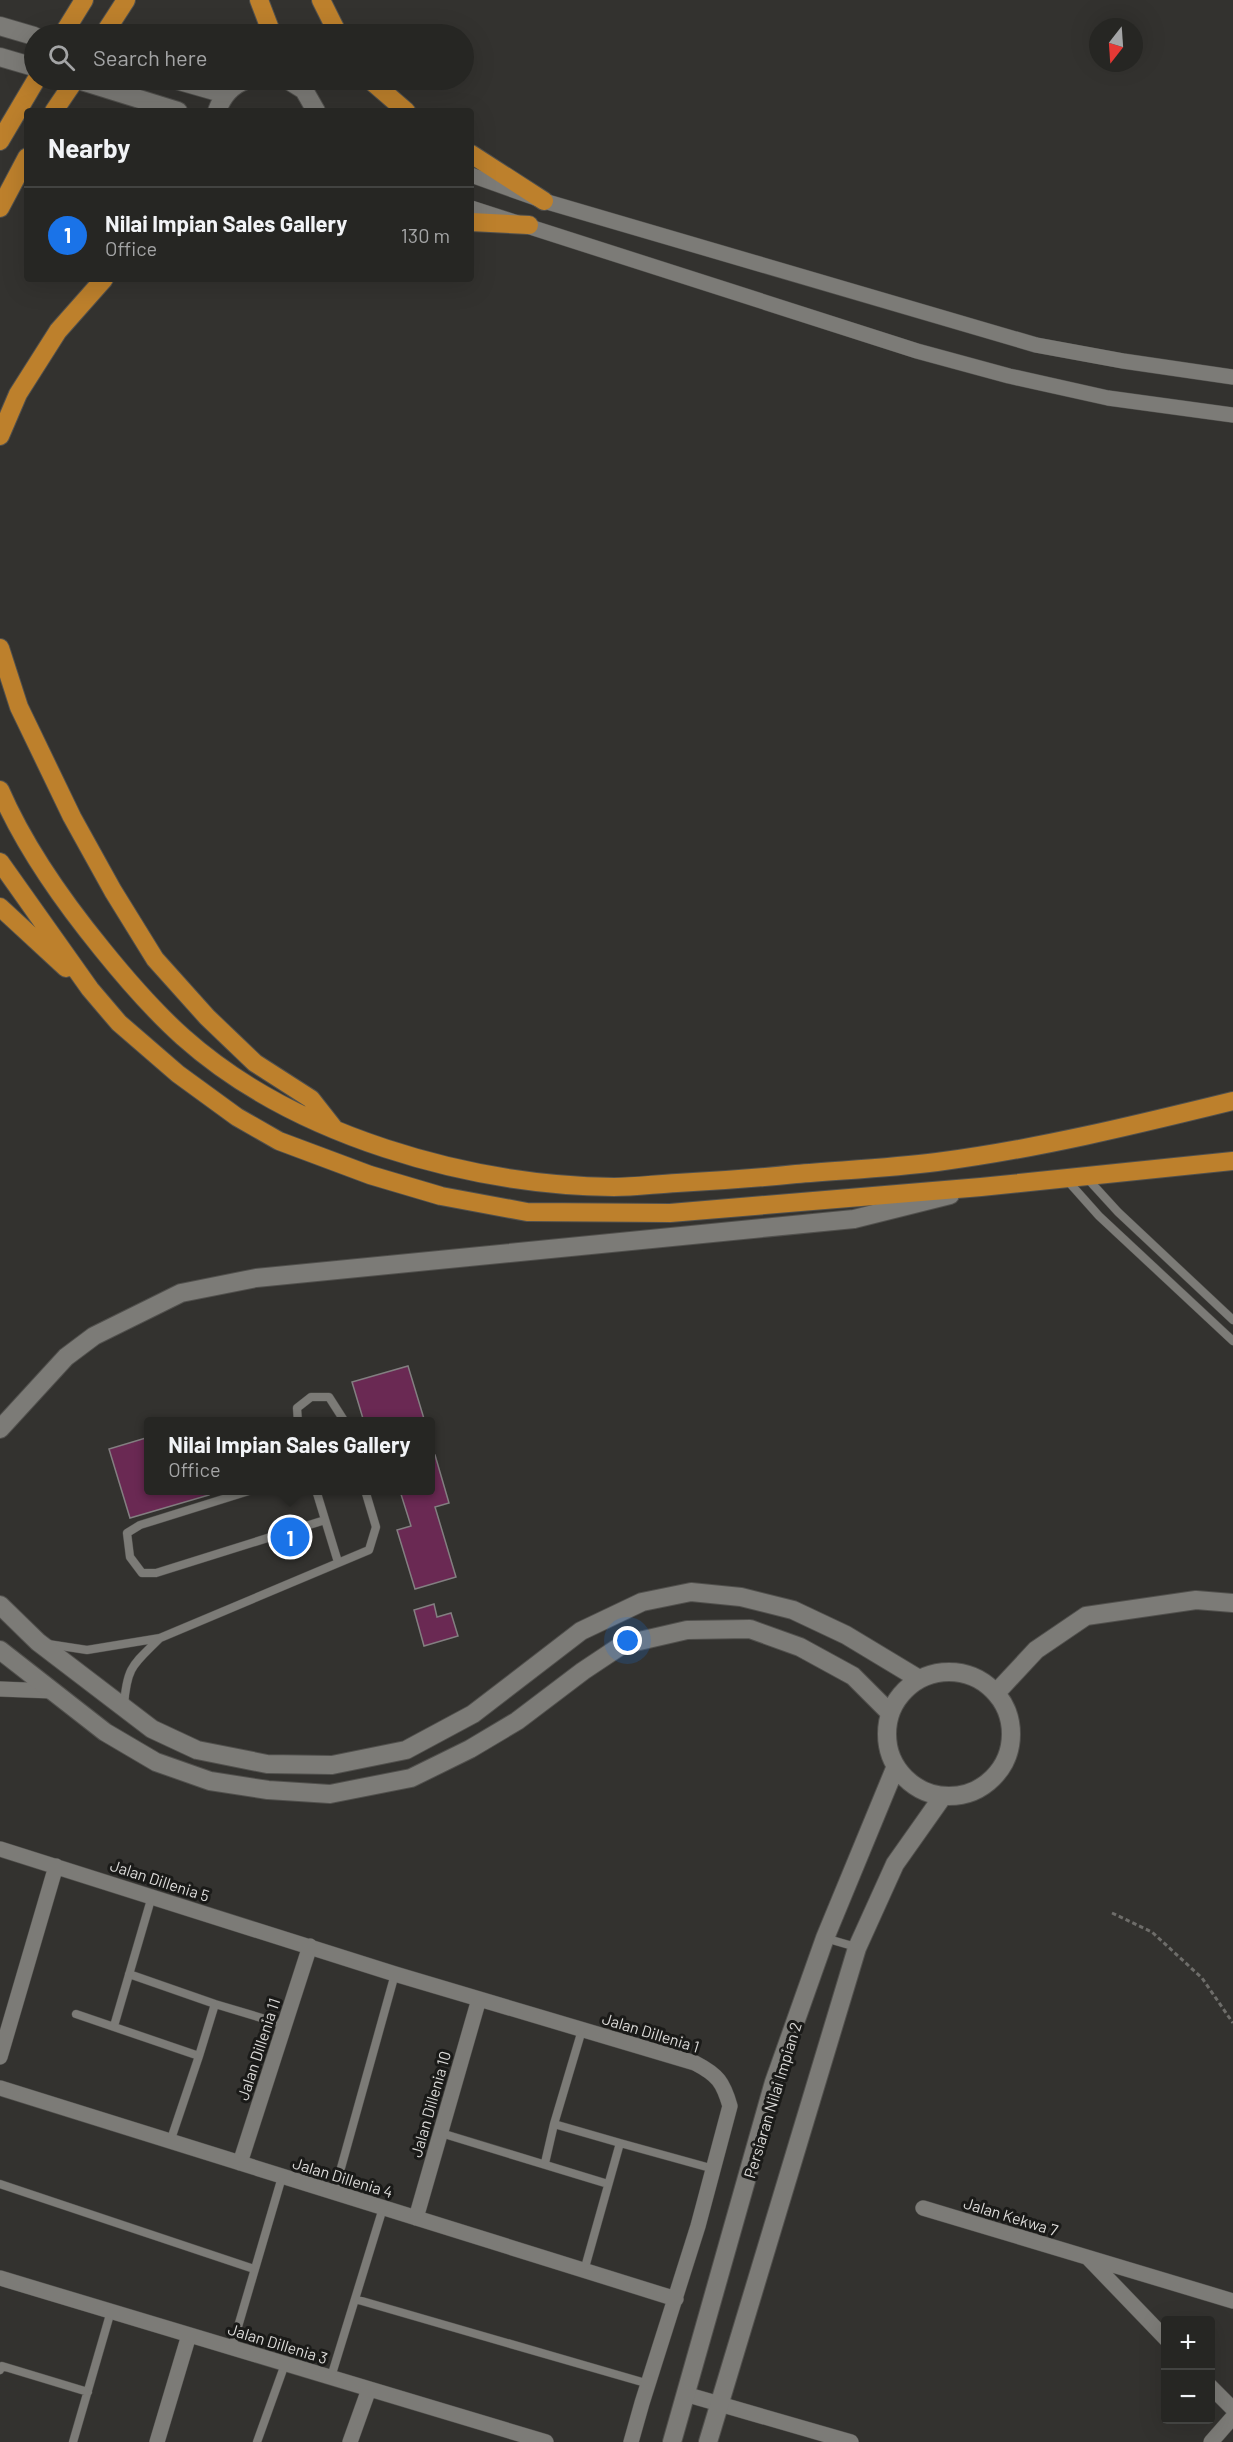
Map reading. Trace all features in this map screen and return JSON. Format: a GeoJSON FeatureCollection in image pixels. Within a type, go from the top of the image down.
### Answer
{"type":"FeatureCollection","features":[{"type":"Feature","properties":{"kind":"highway"},"geometry":{"type":"LineString","coordinates":[[69,24],[84,0]]}},
{"type":"Feature","properties":{"kind":"highway"},"geometry":{"type":"LineString","coordinates":[[110,24],[126,0]]}},
{"type":"Feature","properties":{"kind":"highway"},"geometry":{"type":"LineString","coordinates":[[259,0],[268,24]]}},
{"type":"Feature","properties":{"kind":"highway"},"geometry":{"type":"LineString","coordinates":[[321,0],[333,24]]}},
{"type":"Feature","properties":{"kind":"highway"},"geometry":{"type":"LineString","coordinates":[[0,141],[30,90]]}},
{"type":"Feature","properties":{"kind":"highway"},"geometry":{"type":"LineString","coordinates":[[56,108],[69,90]]}},
{"type":"Feature","properties":{"kind":"highway"},"geometry":{"type":"LineString","coordinates":[[380,90],[402,108]]}},
{"type":"Feature","properties":{"kind":"highway"},"geometry":{"type":"LineString","coordinates":[[474,156],[544,201]]}},
{"type":"Feature","properties":{"kind":"highway"},"geometry":{"type":"LineString","coordinates":[[0,208],[24,163]]}},
{"type":"Feature","properties":{"kind":"highway"},"geometry":{"type":"LineString","coordinates":[[474,222],[529,225]]}},
{"type":"Feature","properties":{"kind":"highway"},"geometry":{"type":"LineString","coordinates":[[0,436],[18,394],[58,331],[101,282]]}},
{"type":"Feature","properties":{"kind":"highway"},"geometry":{"type":"LineString","coordinates":[[0,648],[19,707],[72,817],[113,891],[156,959],[207,1017],[255,1063],[311,1099],[336,1130]]}},
{"type":"Feature","properties":{"kind":"highway"},"geometry":{"type":"LineString","coordinates":[[0,790],[15,824],[66,905],[122,974],[183,1037],[227,1071],[289,1108],[336,1130],[400,1153],[459,1168],[544,1182],[617,1187],[752,1178],[936,1162],[1098,1135],[1233,1101]]}},
{"type":"Feature","properties":{"kind":"highway"},"geometry":{"type":"LineString","coordinates":[[0,862],[90,989],[118,1023],[170,1067],[237,1117],[279,1141],[370,1175],[441,1196],[527,1212],[670,1213],[981,1187],[1233,1161]]}},
{"type":"Feature","properties":{"kind":"highway"},"geometry":{"type":"LineString","coordinates":[[0,907],[90,989]]}},
{"type":"Feature","properties":{"kind":"street"},"geometry":{"type":"LineString","coordinates":[[1,26],[24,33]]}},
{"type":"Feature","properties":{"kind":"street"},"geometry":{"type":"LineString","coordinates":[[0,57],[24,64]]}},
{"type":"Feature","properties":{"kind":"street"},"geometry":{"type":"LineString","coordinates":[[113,90],[169,108]]}},
{"type":"Feature","properties":{"kind":"street"},"geometry":{"type":"LineString","coordinates":[[211,90],[225,94]]}},
{"type":"Feature","properties":{"kind":"street"},"geometry":{"type":"LineString","coordinates":[[218,108],[229,90]]}},
{"type":"Feature","properties":{"kind":"street"},"geometry":{"type":"LineString","coordinates":[[304,90],[315,108]]}},
{"type":"Feature","properties":{"kind":"street"},"geometry":{"type":"LineString","coordinates":[[474,176],[544,201],[1036,345],[1123,361],[1233,377]]}},
{"type":"Feature","properties":{"kind":"street"},"geometry":{"type":"LineString","coordinates":[[474,209],[917,351],[1009,376],[1108,398],[1233,415]]}},
{"type":"Feature","properties":{"kind":"street"},"geometry":{"type":"LineString","coordinates":[[0,1429],[66,1357],[94,1336],[181,1293],[256,1278],[854,1219],[981,1187]]}},
{"type":"Feature","properties":{"kind":"street"},"geometry":{"type":"LineString","coordinates":[[0,1605],[38,1642],[152,1730],[197,1750],[267,1764],[332,1766],[406,1750],[473,1714],[581,1631],[642,1602],[691,1592],[741,1597],[793,1610],[846,1635],[920,1679]]}},
{"type":"Feature","properties":{"kind":"street"},"geometry":{"type":"LineString","coordinates":[[996,1692],[1036,1650],[1086,1616],[1196,1600],[1233,1603]]}},
{"type":"Feature","properties":{"kind":"street"},"geometry":{"type":"LineString","coordinates":[[0,1650],[105,1732],[156,1762],[210,1781],[268,1790],[330,1794],[411,1778],[470,1749],[517,1721],[583,1671],[622,1645],[687,1630],[750,1629],[800,1647],[853,1676],[890,1713]]}},
{"type":"Feature","properties":{"kind":"street"},"geometry":{"type":"LineString","coordinates":[[939,1672],[960,1672],[980,1679],[996,1692],[1006,1708],[1011,1726],[1011,1745],[1005,1762],[994,1777],[979,1789],[961,1795],[943,1796],[924,1791],[908,1781],[896,1766],[889,1749],[886,1731],[890,1713],[907,1688],[920,1679],[939,1672]]}},
{"type":"Feature","properties":{"kind":"street"},"geometry":{"type":"LineString","coordinates":[[0,1689],[52,1691]]}},
{"type":"Feature","properties":{"kind":"street","name":"Persiaran Nilai Impian 2"},"geometry":{"type":"LineString","coordinates":[[672,2442],[774,2082],[825,1938],[896,1766]]}},
{"type":"Feature","properties":{"kind":"street"},"geometry":{"type":"LineString","coordinates":[[708,2442],[857,1948],[895,1864],[943,1796]]}},
{"type":"Feature","properties":{"kind":"street","name":"Jalan Dillenia 5"},"geometry":{"type":"LineString","coordinates":[[0,1849],[310,1946]]}},
{"type":"Feature","properties":{"kind":"street"},"geometry":{"type":"LineString","coordinates":[[0,2057],[56,1866]]}},
{"type":"Feature","properties":{"kind":"street","name":"Jalan Dillenia 1"},"geometry":{"type":"LineString","coordinates":[[310,1946],[395,1974],[695,2063],[713,2072],[724,2087],[730,2106],[714,2169],[632,2442]]}},
{"type":"Feature","properties":{"kind":"street","name":"Jalan Dillenia 11"},"geometry":{"type":"LineString","coordinates":[[240,2163],[310,1946]]}},
{"type":"Feature","properties":{"kind":"street","name":"Jalan Dillenia 10"},"geometry":{"type":"LineString","coordinates":[[416,2218],[479,1999]]}},
{"type":"Feature","properties":{"kind":"street","name":"Jalan Dillenia 4"},"geometry":{"type":"LineString","coordinates":[[0,2088],[676,2299]]}},
{"type":"Feature","properties":{"kind":"street","name":"Jalan Kekwa 7"},"geometry":{"type":"LineString","coordinates":[[923,2208],[1233,2301]]}},
{"type":"Feature","properties":{"kind":"street","name":"Jalan Kekwa 7"},"geometry":{"type":"LineString","coordinates":[[1089,2259],[1161,2334]]}},
{"type":"Feature","properties":{"kind":"street","name":"Jalan Dillenia 3"},"geometry":{"type":"LineString","coordinates":[[0,2278],[546,2442]]}},
{"type":"Feature","properties":{"kind":"street"},"geometry":{"type":"LineString","coordinates":[[157,2442],[189,2335]]}},
{"type":"Feature","properties":{"kind":"street"},"geometry":{"type":"LineString","coordinates":[[350,2442],[369,2389]]}},
{"type":"Feature","properties":{"kind":"street"},"geometry":{"type":"LineString","coordinates":[[1215,2391],[1233,2409]]}},
{"type":"Feature","properties":{"kind":"street"},"geometry":{"type":"LineString","coordinates":[[685,2394],[851,2442]]}},
{"type":"Feature","properties":{"kind":"street"},"geometry":{"type":"LineString","coordinates":[[1211,2442],[1233,2417]]}},
{"type":"Feature","properties":{"kind":"lane"},"geometry":{"type":"LineString","coordinates":[[1084,1176],[1118,1212],[1233,1320]]}},
{"type":"Feature","properties":{"kind":"lane"},"geometry":{"type":"LineString","coordinates":[[1065,1178],[1099,1215],[1233,1341]]}},
{"type":"Feature","properties":{"kind":"lane"},"geometry":{"type":"LineString","coordinates":[[298,1417],[297,1408],[311,1397],[329,1397],[342,1417]]}},
{"type":"Feature","properties":{"kind":"lane"},"geometry":{"type":"LineString","coordinates":[[239,1495],[140,1525],[127,1533],[130,1557],[142,1573],[156,1573],[325,1520]]}},
{"type":"Feature","properties":{"kind":"lane"},"geometry":{"type":"LineString","coordinates":[[317,1495],[338,1562]]}},
{"type":"Feature","properties":{"kind":"lane"},"geometry":{"type":"LineString","coordinates":[[38,1642],[87,1650],[160,1638],[369,1550],[376,1527],[366,1495]]}},
{"type":"Feature","properties":{"kind":"lane"},"geometry":{"type":"LineString","coordinates":[[124,1708],[126,1677],[135,1663],[160,1638]]}},
{"type":"Feature","properties":{"kind":"lane"},"geometry":{"type":"LineString","coordinates":[[114,2026],[152,1896]]}},
{"type":"Feature","properties":{"kind":"lane"},"geometry":{"type":"LineString","coordinates":[[825,1938],[857,1948]]}},
{"type":"Feature","properties":{"kind":"lane"},"geometry":{"type":"LineString","coordinates":[[129,1974],[285,2025]]}},
{"type":"Feature","properties":{"kind":"lane"},"geometry":{"type":"LineString","coordinates":[[334,2193],[395,1974]]}},
{"type":"Feature","properties":{"kind":"lane"},"geometry":{"type":"LineString","coordinates":[[170,2142],[215,2004]]}},
{"type":"Feature","properties":{"kind":"lane"},"geometry":{"type":"LineString","coordinates":[[76,2014],[199,2056]]}},
{"type":"Feature","properties":{"kind":"lane"},"geometry":{"type":"LineString","coordinates":[[545,2163],[582,2030]]}},
{"type":"Feature","properties":{"kind":"lane"},"geometry":{"type":"LineString","coordinates":[[554,2124],[714,2169]]}},
{"type":"Feature","properties":{"kind":"lane"},"geometry":{"type":"LineString","coordinates":[[441,2133],[608,2184]]}},
{"type":"Feature","properties":{"kind":"lane"},"geometry":{"type":"LineString","coordinates":[[584,2271],[620,2143]]}},
{"type":"Feature","properties":{"kind":"lane"},"geometry":{"type":"LineString","coordinates":[[232,2348],[282,2176]]}},
{"type":"Feature","properties":{"kind":"lane"},"geometry":{"type":"LineString","coordinates":[[0,2184],[254,2269]]}},
{"type":"Feature","properties":{"kind":"lane"},"geometry":{"type":"LineString","coordinates":[[331,2377],[383,2208]]}},
{"type":"Feature","properties":{"kind":"lane"},"geometry":{"type":"LineString","coordinates":[[355,2299],[649,2384]]}},
{"type":"Feature","properties":{"kind":"lane"},"geometry":{"type":"LineString","coordinates":[[73,2442],[111,2311]]}},
{"type":"Feature","properties":{"kind":"lane"},"geometry":{"type":"LineString","coordinates":[[257,2442],[285,2364]]}},
{"type":"Feature","properties":{"kind":"lane"},"geometry":{"type":"LineString","coordinates":[[0,2370],[2,2366],[88,2392]]}},
{"type":"Feature","properties":{"kind":"path"},"geometry":{"type":"LineString","coordinates":[[1112,1913],[1152,1932],[1202,1978],[1233,2023]]}},
{"type":"Feature","properties":{"kind":"building"},"geometry":{"type":"Polygon","coordinates":[[[408,1366],[423,1417],[362,1417],[352,1382],[408,1366]]]}},
{"type":"Feature","properties":{"kind":"building"},"geometry":{"type":"Polygon","coordinates":[[[144,1438],[144,1495],[209,1495],[130,1518],[109,1449],[144,1438]]]}},
{"type":"Feature","properties":{"kind":"building"},"geometry":{"type":"Polygon","coordinates":[[[435,1455],[449,1503],[435,1507],[456,1577],[415,1589],[397,1530],[411,1526],[401,1495],[435,1495],[435,1455]]]}},
{"type":"Feature","properties":{"kind":"building"},"geometry":{"type":"Polygon","coordinates":[[[434,1604],[437,1617],[451,1613],[458,1636],[424,1646],[414,1610],[434,1604]]]}},
{"type":"Feature","properties":{"kind":"place","name":"Nilai Impian Sales Gallery"},"geometry":{"type":"Point","coordinates":[290,1537]}}]}
